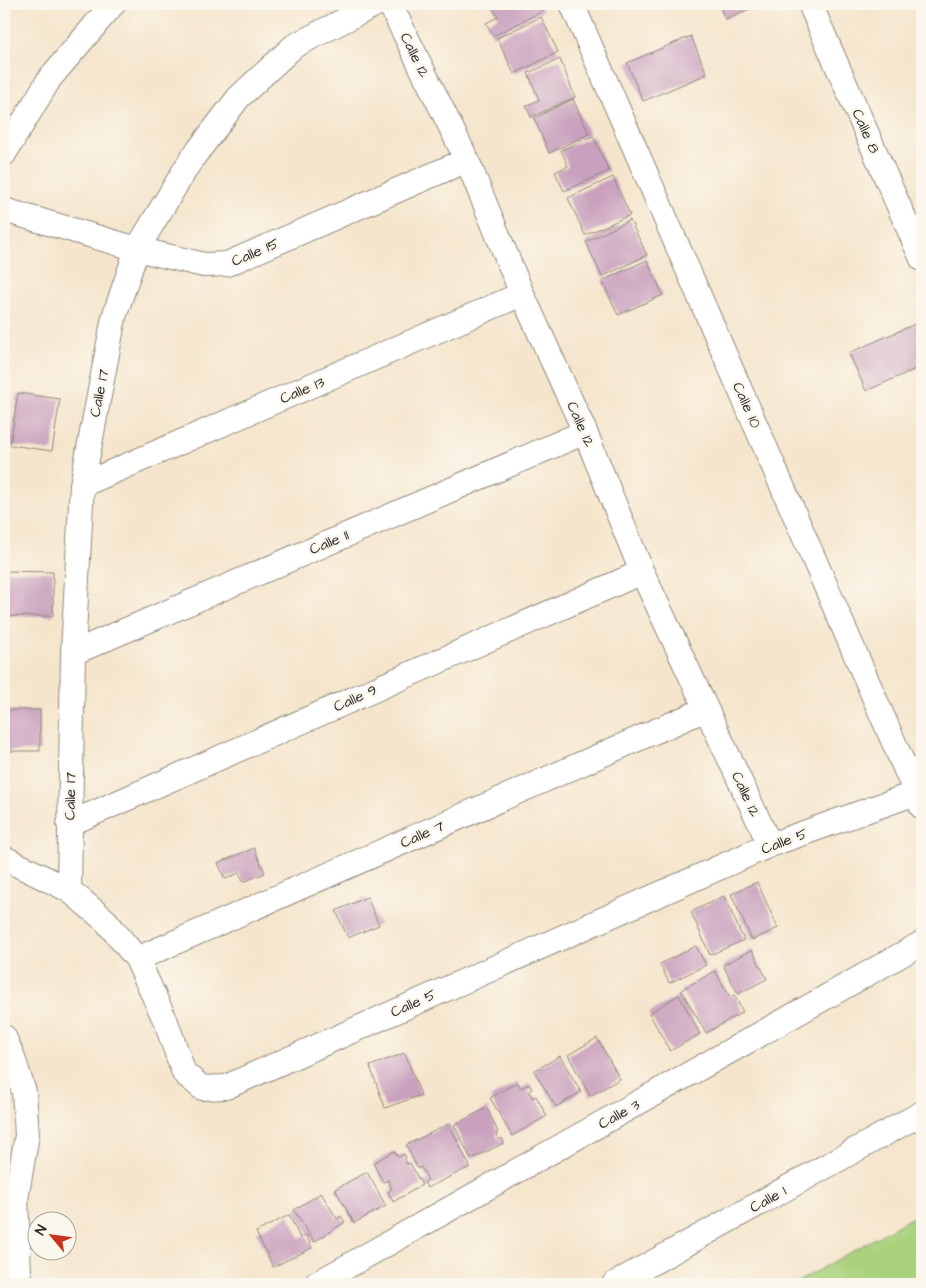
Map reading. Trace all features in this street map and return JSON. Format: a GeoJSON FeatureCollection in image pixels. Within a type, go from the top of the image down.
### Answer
{"type":"FeatureCollection","features":[{"type":"Feature","properties":{"kind":"street"},"geometry":{"type":"LineString","coordinates":[[4,154],[50,78],[113,4]]}},
{"type":"Feature","properties":{"kind":"street","name":"Calle 17"},"geometry":{"type":"LineString","coordinates":[[69,890],[73,653],[82,485],[114,317],[137,249],[191,160],[239,97],[294,46],[376,4]]}},
{"type":"Feature","properties":{"kind":"street","name":"Calle 12"},"geometry":{"type":"LineString","coordinates":[[390,4],[467,160],[522,294],[586,432],[642,572],[770,845]]}},
{"type":"Feature","properties":{"kind":"street","name":"Calle 10"},"geometry":{"type":"LineString","coordinates":[[572,4],[919,800]]}},
{"type":"Feature","properties":{"kind":"street","name":"Calle 8"},"geometry":{"type":"LineString","coordinates":[[810,4],[922,259]]}},
{"type":"Feature","properties":{"kind":"street","name":"Calle 15"},"geometry":{"type":"LineString","coordinates":[[4,210],[137,249],[204,266],[227,264],[467,160]]}},
{"type":"Feature","properties":{"kind":"street","name":"Calle 13"},"geometry":{"type":"LineString","coordinates":[[82,485],[522,294]]}},
{"type":"Feature","properties":{"kind":"street","name":"Calle 11"},"geometry":{"type":"LineString","coordinates":[[73,653],[586,432]]}},
{"type":"Feature","properties":{"kind":"street","name":"Calle 9"},"geometry":{"type":"LineString","coordinates":[[69,824],[642,572]]}},
{"type":"Feature","properties":{"kind":"street","name":"Calle 7"},"geometry":{"type":"LineString","coordinates":[[137,959],[706,709]]}},
{"type":"Feature","properties":{"kind":"street","name":"Calle 5"},"geometry":{"type":"LineString","coordinates":[[4,858],[69,890],[106,921],[137,959],[166,1022],[184,1073],[202,1088],[226,1087],[770,845],[919,800]]}},
{"type":"Feature","properties":{"kind":"street","name":"Calle 3"},"geometry":{"type":"LineString","coordinates":[[316,1284],[922,943]]}},
{"type":"Feature","properties":{"kind":"street"},"geometry":{"type":"LineString","coordinates":[[4,1037],[24,1092],[27,1135],[16,1198],[15,1276]]}},
{"type":"Feature","properties":{"kind":"street","name":"Calle 1"},"geometry":{"type":"LineString","coordinates":[[614,1284],[922,1113]]}},
{"type":"Feature","properties":{"kind":"green space"},"geometry":{"type":"Polygon","coordinates":[[[922,1212],[922,1284],[794,1284],[922,1212]]]}},
{"type":"Feature","properties":{"kind":"building"},"geometry":{"type":"Polygon","coordinates":[[[491,4],[540,4],[543,11],[493,36],[486,23],[498,17],[491,4]]]}},
{"type":"Feature","properties":{"kind":"building"},"geometry":{"type":"Polygon","coordinates":[[[719,4],[761,4],[725,19],[719,4]]]}},
{"type":"Feature","properties":{"kind":"building"},"geometry":{"type":"Polygon","coordinates":[[[541,17],[558,52],[514,74],[497,38],[541,17]]]}},
{"type":"Feature","properties":{"kind":"building"},"geometry":{"type":"Polygon","coordinates":[[[691,36],[707,74],[643,101],[627,63],[691,36]]]}},
{"type":"Feature","properties":{"kind":"building"},"geometry":{"type":"Polygon","coordinates":[[[560,59],[575,97],[531,117],[526,106],[539,100],[528,73],[560,59]]]}},
{"type":"Feature","properties":{"kind":"building"},"geometry":{"type":"Polygon","coordinates":[[[573,99],[589,134],[549,153],[534,118],[573,99]]]}},
{"type":"Feature","properties":{"kind":"building"},"geometry":{"type":"Polygon","coordinates":[[[593,136],[609,171],[564,191],[555,172],[568,166],[561,150],[593,136]]]}},
{"type":"Feature","properties":{"kind":"building"},"geometry":{"type":"Polygon","coordinates":[[[613,177],[630,215],[585,235],[568,198],[613,177]]]}},
{"type":"Feature","properties":{"kind":"building"},"geometry":{"type":"Polygon","coordinates":[[[630,220],[647,255],[602,277],[586,242],[630,220]]]}},
{"type":"Feature","properties":{"kind":"building"},"geometry":{"type":"Polygon","coordinates":[[[647,260],[663,295],[618,315],[602,281],[647,260]]]}},
{"type":"Feature","properties":{"kind":"building"},"geometry":{"type":"Polygon","coordinates":[[[922,321],[922,366],[866,391],[849,353],[922,321]]]}},
{"type":"Feature","properties":{"kind":"building"},"geometry":{"type":"Polygon","coordinates":[[[4,373],[9,374],[5,406],[4,406],[4,373]]]}},
{"type":"Feature","properties":{"kind":"building"},"geometry":{"type":"Polygon","coordinates":[[[18,393],[60,399],[52,451],[10,445],[18,393]]]}},
{"type":"Feature","properties":{"kind":"building"},"geometry":{"type":"Polygon","coordinates":[[[4,571],[53,572],[53,616],[4,616],[4,571]]]}},
{"type":"Feature","properties":{"kind":"building"},"geometry":{"type":"Polygon","coordinates":[[[4,710],[40,710],[40,751],[4,751],[4,710]]]}},
{"type":"Feature","properties":{"kind":"building"},"geometry":{"type":"Polygon","coordinates":[[[254,848],[265,873],[243,882],[239,873],[225,879],[218,863],[254,848]]]}},
{"type":"Feature","properties":{"kind":"building"},"geometry":{"type":"Polygon","coordinates":[[[757,882],[778,928],[752,940],[731,894],[757,882]]]}},
{"type":"Feature","properties":{"kind":"building"},"geometry":{"type":"Polygon","coordinates":[[[724,896],[744,940],[710,955],[691,912],[724,896]]]}},
{"type":"Feature","properties":{"kind":"building"},"geometry":{"type":"Polygon","coordinates":[[[367,897],[379,925],[348,938],[336,911],[367,897]]]}},
{"type":"Feature","properties":{"kind":"building"},"geometry":{"type":"Polygon","coordinates":[[[696,946],[706,965],[669,983],[660,964],[696,946]]]}},
{"type":"Feature","properties":{"kind":"building"},"geometry":{"type":"Polygon","coordinates":[[[752,950],[767,979],[738,994],[723,965],[752,950]]]}},
{"type":"Feature","properties":{"kind":"building"},"geometry":{"type":"Polygon","coordinates":[[[715,971],[730,997],[734,995],[743,1012],[706,1033],[681,990],[715,971]]]}},
{"type":"Feature","properties":{"kind":"building"},"geometry":{"type":"Polygon","coordinates":[[[679,995],[700,1034],[670,1051],[649,1013],[679,995]]]}},
{"type":"Feature","properties":{"kind":"building"},"geometry":{"type":"Polygon","coordinates":[[[597,1038],[620,1079],[590,1096],[568,1055],[597,1038]]]}},
{"type":"Feature","properties":{"kind":"building"},"geometry":{"type":"Polygon","coordinates":[[[405,1053],[421,1095],[385,1108],[370,1066],[405,1053]]]}},
{"type":"Feature","properties":{"kind":"building"},"geometry":{"type":"Polygon","coordinates":[[[560,1056],[581,1092],[556,1107],[534,1071],[560,1056]]]}},
{"type":"Feature","properties":{"kind":"building"},"geometry":{"type":"Polygon","coordinates":[[[517,1082],[521,1088],[529,1084],[532,1089],[529,1091],[532,1098],[536,1096],[547,1116],[512,1136],[490,1098],[517,1082]]]}},
{"type":"Feature","properties":{"kind":"building"},"geometry":{"type":"Polygon","coordinates":[[[487,1108],[498,1132],[496,1134],[499,1140],[502,1138],[504,1143],[471,1159],[454,1125],[487,1108]]]}},
{"type":"Feature","properties":{"kind":"building"},"geometry":{"type":"Polygon","coordinates":[[[449,1124],[470,1167],[427,1188],[424,1182],[428,1180],[421,1167],[418,1169],[406,1145],[449,1124]]]}},
{"type":"Feature","properties":{"kind":"building"},"geometry":{"type":"Polygon","coordinates":[[[394,1151],[398,1157],[404,1154],[406,1158],[404,1159],[407,1164],[410,1163],[422,1185],[393,1202],[388,1192],[392,1189],[388,1180],[383,1182],[373,1163],[394,1151]]]}},
{"type":"Feature","properties":{"kind":"building"},"geometry":{"type":"Polygon","coordinates":[[[367,1172],[386,1206],[354,1223],[335,1189],[367,1172]]]}},
{"type":"Feature","properties":{"kind":"building"},"geometry":{"type":"Polygon","coordinates":[[[321,1193],[337,1219],[341,1216],[345,1222],[314,1242],[294,1210],[321,1193]]]}},
{"type":"Feature","properties":{"kind":"building"},"geometry":{"type":"Polygon","coordinates":[[[289,1215],[300,1238],[306,1235],[312,1248],[273,1267],[256,1232],[289,1215]]]}}]}
